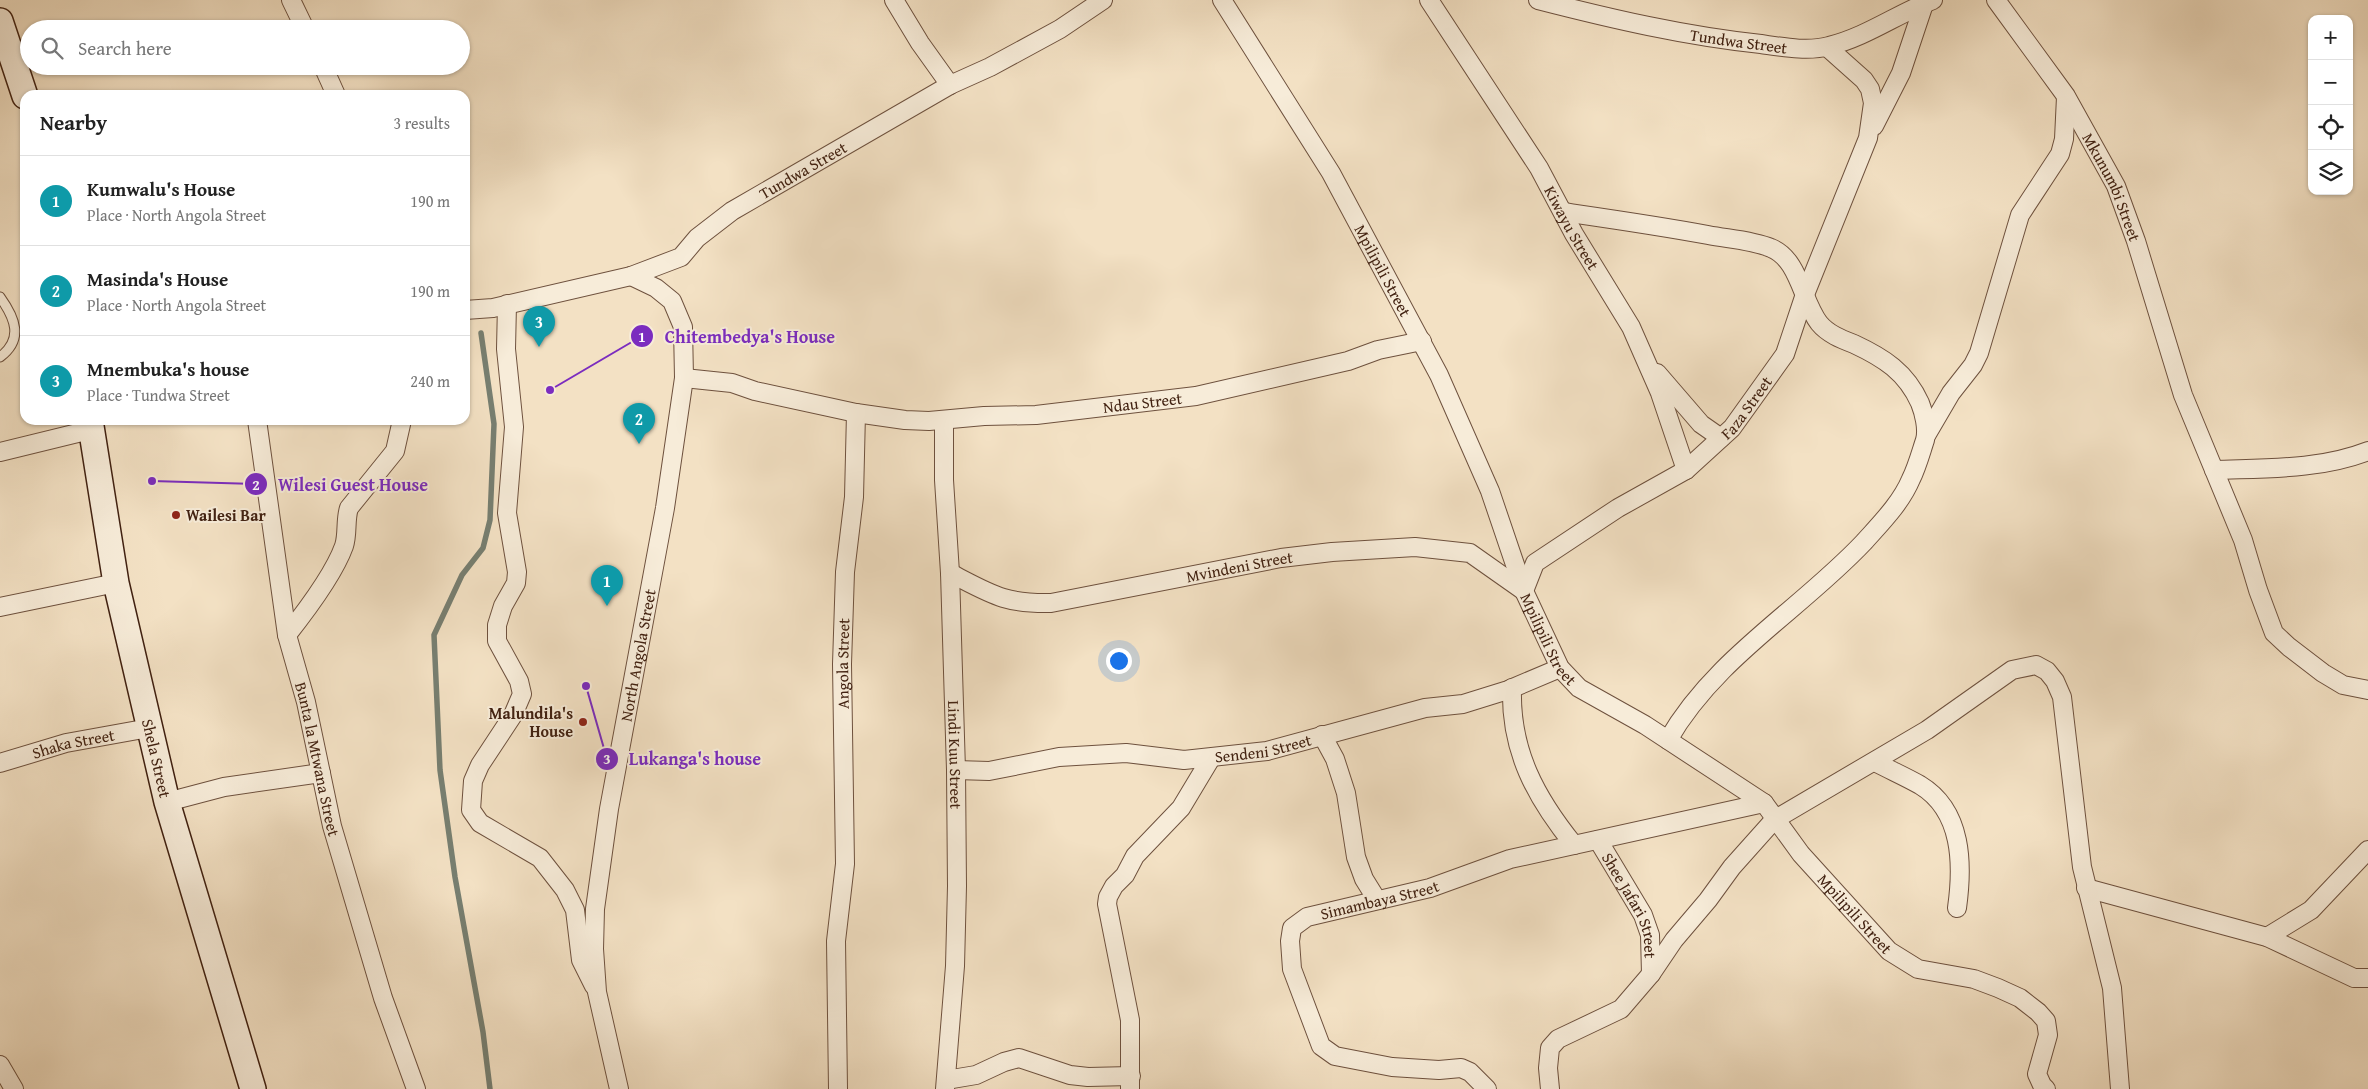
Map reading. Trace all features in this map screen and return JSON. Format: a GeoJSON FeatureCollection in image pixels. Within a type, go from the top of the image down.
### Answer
{"type":"FeatureCollection","features":[{"type":"Feature","properties":{"kind":"main road"},"geometry":{"type":"LineString","coordinates":[[0,20],[23,90]]}},
{"type":"Feature","properties":{"kind":"main road","name":"Shela Street"},"geometry":{"type":"LineString","coordinates":[[90,425],[116,583],[167,802],[253,1089]]}},
{"type":"Feature","properties":{"kind":"street"},"geometry":{"type":"LineString","coordinates":[[291,0],[301,20]]}},
{"type":"Feature","properties":{"kind":"street"},"geometry":{"type":"LineString","coordinates":[[894,0],[920,43],[950,84]]}},
{"type":"Feature","properties":{"kind":"street","name":"Tundwa Street"},"geometry":{"type":"LineString","coordinates":[[470,309],[500,306],[631,276],[680,257],[697,238],[732,211],[950,84],[1010,56],[1060,29],[1080,6],[1103,0]]}},
{"type":"Feature","properties":{"kind":"street","name":"Mpilipili Street"},"geometry":{"type":"LineString","coordinates":[[1222,0],[1331,173],[1439,374],[1490,492],[1524,591],[1560,668],[1579,688],[1668,740],[1764,803],[1774,820],[1801,854],[1889,951],[1918,969],[1974,979],[1998,988],[2020,998],[2038,1012],[2046,1021],[2048,1036],[2037,1074],[2046,1089]]}},
{"type":"Feature","properties":{"kind":"street","name":"Kiwayu Street"},"geometry":{"type":"LineString","coordinates":[[1429,0],[1539,168],[1630,327],[1660,394],[1686,470]]}},
{"type":"Feature","properties":{"kind":"street","name":"Tundwa Street"},"geometry":{"type":"LineString","coordinates":[[1538,0],[1618,21],[1707,39],[1794,48],[1827,47],[1863,34],[1928,2]]}},
{"type":"Feature","properties":{"kind":"street","name":"Mkunumbi Street"},"geometry":{"type":"LineString","coordinates":[[1996,0],[2066,96],[2116,186],[2136,241],[2183,395],[2243,540],[2258,590],[2274,633],[2323,673],[2343,685],[2368,690]]}},
{"type":"Feature","properties":{"kind":"street","name":"Faza Street"},"geometry":{"type":"LineString","coordinates":[[1524,591],[1535,563],[1618,508],[1686,470],[1732,428],[1785,354],[1804,297],[1868,138],[1901,73],[1928,2]]}},
{"type":"Feature","properties":{"kind":"street","name":"Faza Street"},"geometry":{"type":"LineString","coordinates":[[1827,47],[1864,80],[1870,89],[1873,103],[1868,138]]}},
{"type":"Feature","properties":{"kind":"street"},"geometry":{"type":"LineString","coordinates":[[327,75],[334,90]]}},
{"type":"Feature","properties":{"kind":"street"},"geometry":{"type":"LineString","coordinates":[[1668,740],[1692,703],[1744,649],[1845,563],[1886,518],[1911,480],[1927,434],[1951,393],[1973,365],[1979,354],[2020,215],[2060,154],[2064,139],[2066,96]]}},
{"type":"Feature","properties":{"kind":"street"},"geometry":{"type":"LineString","coordinates":[[1563,212],[1682,230],[1759,244],[1774,249],[1785,259],[1796,277],[1804,297],[1819,323],[1831,334],[1873,353],[1900,372],[1916,395],[1923,410],[1927,434]]}},
{"type":"Feature","properties":{"kind":"street","name":"North Angola Street"},"geometry":{"type":"LineString","coordinates":[[619,1089],[597,992],[594,949],[595,909],[607,826],[665,508],[684,378],[683,327],[672,302],[656,288],[631,276]]}},
{"type":"Feature","properties":{"kind":"street"},"geometry":{"type":"LineString","coordinates":[[500,306],[514,427],[506,513],[517,572],[516,584],[504,606],[497,625],[497,640],[519,681],[522,694],[513,715],[480,765],[473,781],[471,810],[480,823],[540,858],[565,890],[575,910],[581,960],[597,992]]}},
{"type":"Feature","properties":{"kind":"street","name":"Ndau Street"},"geometry":{"type":"LineString","coordinates":[[856,413],[904,420],[944,420],[1004,414],[1036,415],[1196,396],[1348,361],[1378,350],[1422,341]]}},
{"type":"Feature","properties":{"kind":"street"},"geometry":{"type":"LineString","coordinates":[[1645,363],[1670,387],[1700,424],[1721,438]]}},
{"type":"Feature","properties":{"kind":"street"},"geometry":{"type":"LineString","coordinates":[[684,378],[732,384],[755,391],[856,413]]}},
{"type":"Feature","properties":{"kind":"street","name":"Angola Street"},"geometry":{"type":"LineString","coordinates":[[838,1089],[836,941],[845,864],[842,664],[845,572],[854,497],[856,413]]}},
{"type":"Feature","properties":{"kind":"street","name":"Lindi Kuu Street"},"geometry":{"type":"LineString","coordinates":[[944,420],[944,480],[950,573],[956,770],[955,966],[945,1085]]}},
{"type":"Feature","properties":{"kind":"street"},"geometry":{"type":"LineString","coordinates":[[0,452],[90,425]]}},
{"type":"Feature","properties":{"kind":"street","name":"Bunta la Mtwana Street"},"geometry":{"type":"LineString","coordinates":[[258,425],[287,635],[306,702],[340,856],[374,968],[416,1089]]}},
{"type":"Feature","properties":{"kind":"street"},"geometry":{"type":"LineString","coordinates":[[287,635],[323,585],[339,557],[345,544],[346,517],[349,508],[394,452],[400,436],[401,425]]}},
{"type":"Feature","properties":{"kind":"street"},"geometry":{"type":"LineString","coordinates":[[2214,470],[2322,464],[2353,457],[2368,450]]}},
{"type":"Feature","properties":{"kind":"street","name":"Mvindeni Street"},"geometry":{"type":"LineString","coordinates":[[950,573],[996,597],[1028,603],[1051,602],[1281,558],[1332,552],[1415,547],[1470,553],[1524,591]]}},
{"type":"Feature","properties":{"kind":"street"},"geometry":{"type":"LineString","coordinates":[[0,608],[116,583]]}},
{"type":"Feature","properties":{"kind":"street"},"geometry":{"type":"LineString","coordinates":[[1550,1089],[1548,1068],[1550,1048],[1558,1040],[1621,1010],[1651,974],[1674,940],[1708,900],[1732,867],[1774,820],[1927,730],[2012,670],[2036,665],[2047,671],[2055,681],[2062,697],[2086,888],[2112,988],[2120,1089]]}},
{"type":"Feature","properties":{"kind":"street","name":"Sendeni Street"},"geometry":{"type":"LineString","coordinates":[[956,770],[989,771],[1059,757],[1107,754],[1126,753],[1184,760],[1267,751],[1425,708],[1463,704],[1512,688],[1560,668]]}},
{"type":"Feature","properties":{"kind":"street"},"geometry":{"type":"LineString","coordinates":[[1512,688],[1511,703],[1523,764],[1549,815],[1574,845]]}},
{"type":"Feature","properties":{"kind":"street","name":"Shaka Street"},"geometry":{"type":"LineString","coordinates":[[0,764],[66,743],[149,728]]}},
{"type":"Feature","properties":{"kind":"street"},"geometry":{"type":"LineString","coordinates":[[1322,735],[1335,759],[1346,793],[1356,857],[1364,879],[1377,900]]}},
{"type":"Feature","properties":{"kind":"street"},"geometry":{"type":"LineString","coordinates":[[945,1085],[1019,1058],[1070,1075],[1131,1083],[1130,1020],[1107,904],[1108,896],[1114,886],[1125,875],[1135,856],[1181,808],[1211,758]]}},
{"type":"Feature","properties":{"kind":"street"},"geometry":{"type":"LineString","coordinates":[[1875,762],[1921,786],[1938,799],[1950,818],[1961,857],[1961,881],[1957,908]]}},
{"type":"Feature","properties":{"kind":"street"},"geometry":{"type":"LineString","coordinates":[[167,802],[224,787],[321,773]]}},
{"type":"Feature","properties":{"kind":"street","name":"Simambaya Street"},"geometry":{"type":"LineString","coordinates":[[1487,1089],[1470,1072],[1461,1068],[1452,1067],[1440,1070],[1392,1067],[1335,1056],[1322,1046],[1292,969],[1290,941],[1292,928],[1307,916],[1430,888],[1510,859],[1764,803]]}},
{"type":"Feature","properties":{"kind":"street","name":"Shee Jafari Street"},"geometry":{"type":"LineString","coordinates":[[1598,840],[1643,916],[1650,935],[1651,974]]}},
{"type":"Feature","properties":{"kind":"street"},"geometry":{"type":"LineString","coordinates":[[2267,937],[2311,910],[2368,850]]}},
{"type":"Feature","properties":{"kind":"street"},"geometry":{"type":"LineString","coordinates":[[2086,888],[2267,937],[2354,978],[2368,978]]}},
{"type":"Feature","properties":{"kind":"street"},"geometry":{"type":"LineString","coordinates":[[0,1065],[14,1089]]}},
{"type":"Feature","properties":{"kind":"lane"},"geometry":{"type":"LineString","coordinates":[[0,297],[10,312],[16,327],[15,339],[0,357]]}},
{"type":"Feature","properties":{"kind":"waterway"},"geometry":{"type":"LineString","coordinates":[[481,333],[494,424],[490,520],[483,548],[462,575],[434,635],[440,770],[455,877],[483,1032],[490,1089]]}},
{"type":"Feature","properties":{"kind":"place","name":"Mnembuka's house"},"geometry":{"type":"Point","coordinates":[539,347]}},
{"type":"Feature","properties":{"kind":"place","name":"Chitembedya's House"},"geometry":{"type":"Point","coordinates":[550,390]}},
{"type":"Feature","properties":{"kind":"place","name":"Masinda's House"},"geometry":{"type":"Point","coordinates":[639,444]}},
{"type":"Feature","properties":{"kind":"place","name":"Wilesi Guest House"},"geometry":{"type":"Point","coordinates":[152,481]}},
{"type":"Feature","properties":{"kind":"place","name":"Wailesi Bar"},"geometry":{"type":"Point","coordinates":[176,515]}},
{"type":"Feature","properties":{"kind":"place","name":"Kumwalu's House"},"geometry":{"type":"Point","coordinates":[607,606]}},
{"type":"Feature","properties":{"kind":"place","name":"Lukanga's house"},"geometry":{"type":"Point","coordinates":[586,686]}},
{"type":"Feature","properties":{"kind":"place","name":"Malundila's House"},"geometry":{"type":"Point","coordinates":[583,722]}}]}
